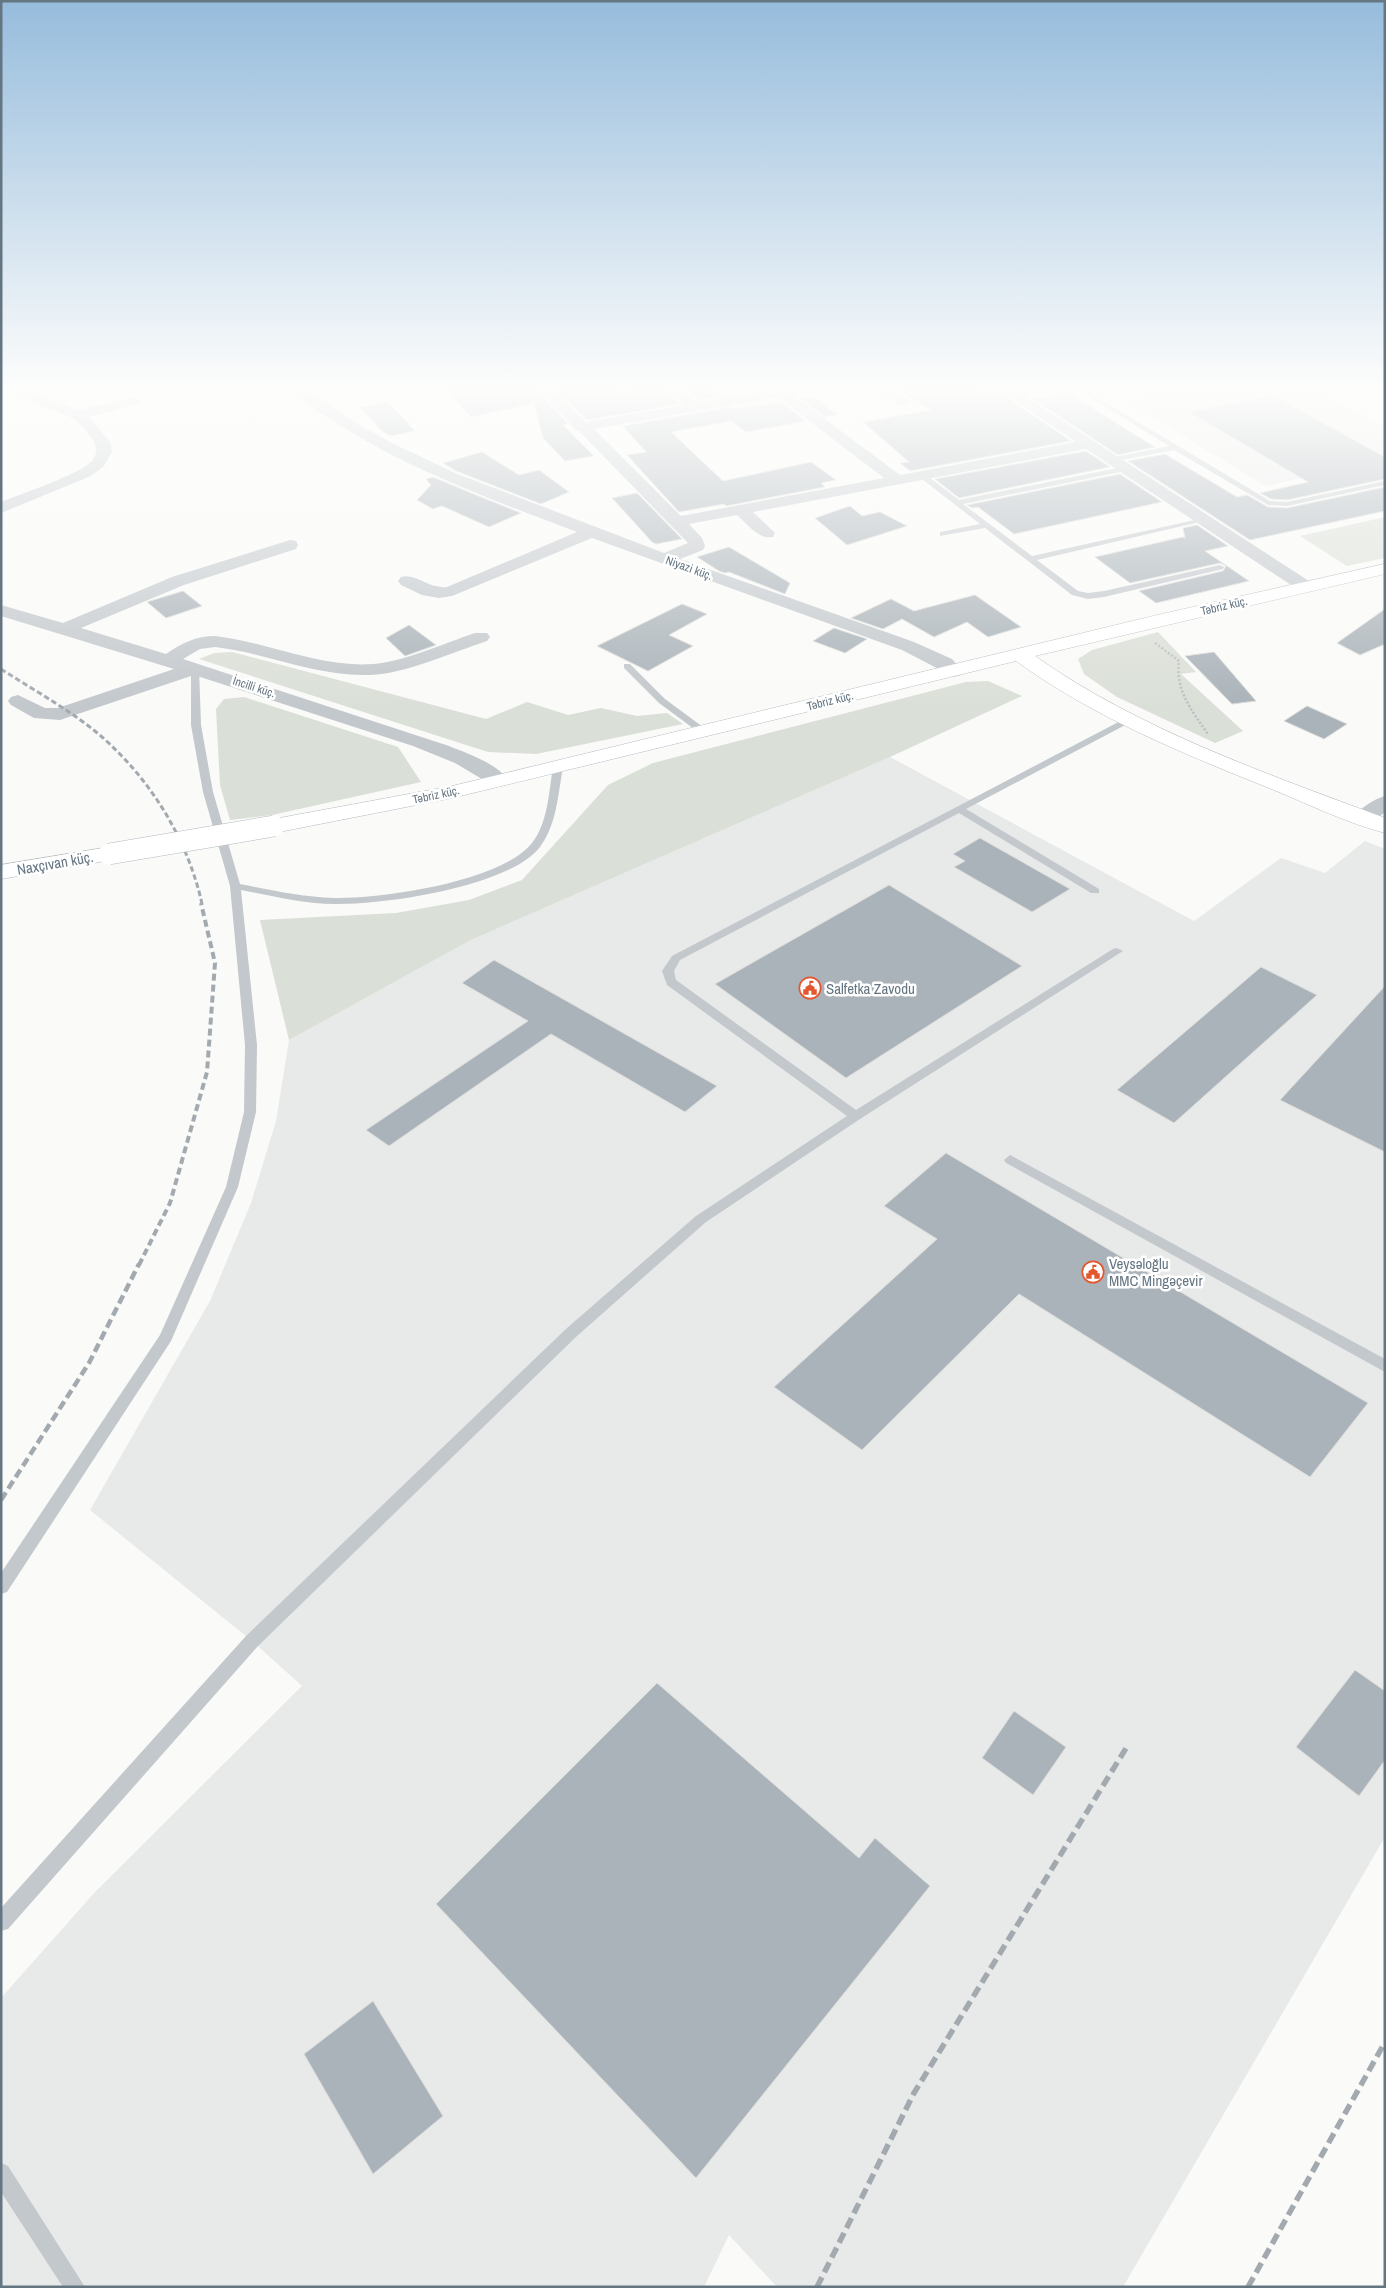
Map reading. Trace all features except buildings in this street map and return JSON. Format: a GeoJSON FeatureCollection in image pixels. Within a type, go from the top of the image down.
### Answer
{"type":"FeatureCollection","features":[{"type":"Feature","properties":{"kind":"street"},"geometry":{"type":"LineString","coordinates":[[1,508],[35,494]]}},
{"type":"Feature","properties":{"kind":"street","name":"Niyazi küç."},"geometry":{"type":"LineString","coordinates":[[495,494],[665,559],[908,646],[928,654],[954,670]]}},
{"type":"Feature","properties":{"kind":"street"},"geometry":{"type":"LineString","coordinates":[[650,494],[697,546],[665,559]]}},
{"type":"Feature","properties":{"kind":"street"},"geometry":{"type":"LineString","coordinates":[[676,522],[829,494]]}},
{"type":"Feature","properties":{"kind":"street"},"geometry":{"type":"LineString","coordinates":[[1165,494],[1306,587]]}},
{"type":"Feature","properties":{"kind":"street"},"geometry":{"type":"LineString","coordinates":[[741,510],[767,533]]}},
{"type":"Feature","properties":{"kind":"street"},"geometry":{"type":"LineString","coordinates":[[407,581],[428,593],[439,594],[452,591],[592,532]]}},
{"type":"Feature","properties":{"kind":"street"},"geometry":{"type":"LineString","coordinates":[[64,629],[178,581],[290,545]]}},
{"type":"Feature","properties":{"kind":"street","name":"Təbriz küç."},"geometry":{"type":"LineString","coordinates":[[109,854],[383,806],[558,768],[954,670],[1385,569]]}},
{"type":"Feature","properties":{"kind":"street","name":"İncilli küç."},"geometry":{"type":"LineString","coordinates":[[1,610],[170,660],[412,740],[483,768],[499,781]]}},
{"type":"Feature","properties":{"kind":"street"},"geometry":{"type":"LineString","coordinates":[[170,660],[192,644],[223,642],[332,667],[374,671],[481,637]]}},
{"type":"Feature","properties":{"kind":"street"},"geometry":{"type":"LineString","coordinates":[[1020,655],[1076,695],[1128,720],[1208,756],[1385,826]]}},
{"type":"Feature","properties":{"kind":"street"},"geometry":{"type":"LineString","coordinates":[[18,701],[41,714],[60,714],[195,668]]}},
{"type":"Feature","properties":{"kind":"street"},"geometry":{"type":"LineString","coordinates":[[1364,818],[1385,802]]}},
{"type":"Feature","properties":{"kind":"street","name":"Naxçıvan küç."},"geometry":{"type":"LineString","coordinates":[[1,872],[109,854]]}},
{"type":"Feature","properties":{"kind":"lane"},"geometry":{"type":"LineString","coordinates":[[946,494],[1075,593],[1088,596],[1220,568]]}},
{"type":"Feature","properties":{"kind":"lane"},"geometry":{"type":"LineString","coordinates":[[958,503],[996,494]]}},
{"type":"Feature","properties":{"kind":"lane"},"geometry":{"type":"LineString","coordinates":[[1253,494],[1275,505],[1335,494]]}},
{"type":"Feature","properties":{"kind":"lane"},"geometry":{"type":"LineString","coordinates":[[1030,558],[1204,520]]}},
{"type":"Feature","properties":{"kind":"lane"},"geometry":{"type":"LineString","coordinates":[[943,534],[987,525]]}},
{"type":"Feature","properties":{"kind":"lane"},"geometry":{"type":"LineString","coordinates":[[627,666],[662,702],[704,732]]}},
{"type":"Feature","properties":{"kind":"lane"},"geometry":{"type":"LineString","coordinates":[[1,1587],[166,1338],[232,1187],[250,1112],[251,1045],[235,886],[229,858],[208,792],[196,726],[195,668]]}},
{"type":"Feature","properties":{"kind":"lane"},"geometry":{"type":"LineString","coordinates":[[856,1116],[671,982],[668,971],[676,958],[1128,720]]}},
{"type":"Feature","properties":{"kind":"lane"},"geometry":{"type":"LineString","coordinates":[[235,886],[290,897],[334,902],[369,901],[468,881],[505,868],[529,853],[542,835],[558,768]]}},
{"type":"Feature","properties":{"kind":"lane"},"geometry":{"type":"LineString","coordinates":[[958,809],[1095,891]]}},
{"type":"Feature","properties":{"kind":"lane"},"geometry":{"type":"LineString","coordinates":[[1,1922],[252,1641],[572,1332],[701,1219],[856,1116],[1117,951]]}},
{"type":"Feature","properties":{"kind":"lane"},"geometry":{"type":"LineString","coordinates":[[1010,1160],[1385,1366]]}},
{"type":"Feature","properties":{"kind":"lane"},"geometry":{"type":"LineString","coordinates":[[1,2173],[75,2287]]}},
{"type":"Feature","properties":{"kind":"path"},"geometry":{"type":"LineString","coordinates":[[1151,640],[1171,653],[1179,661],[1178,676],[1184,699],[1209,736]]}},
{"type":"Feature","properties":{"kind":"shaded area"},"geometry":{"type":"Polygon","coordinates":[[[1385,517],[1385,558],[1347,566],[1300,536],[1385,517]]]}},
{"type":"Feature","properties":{"kind":"shaded area"},"geometry":{"type":"Polygon","coordinates":[[[1158,632],[1196,672],[1181,674],[1243,731],[1215,743],[1117,697],[1084,674],[1078,659],[1092,650],[1158,632]]]}},
{"type":"Feature","properties":{"kind":"shaded area"},"geometry":{"type":"Polygon","coordinates":[[[232,652],[486,719],[527,702],[568,715],[601,708],[637,716],[667,713],[683,724],[536,754],[488,752],[199,659],[214,653],[232,652]]]}},
{"type":"Feature","properties":{"kind":"shaded area"},"geometry":{"type":"Polygon","coordinates":[[[988,681],[1022,696],[890,757],[471,940],[289,1040],[260,920],[396,913],[469,900],[522,880],[608,785],[653,763],[966,682],[988,681]]]}},
{"type":"Feature","properties":{"kind":"shaded area"},"geometry":{"type":"Polygon","coordinates":[[[244,697],[398,747],[421,782],[272,815],[230,820],[220,785],[216,709],[224,699],[244,697]]]}},
{"type":"Feature","properties":{"kind":"shaded area"},"geometry":{"type":"Polygon","coordinates":[[[890,757],[1194,921],[1281,858],[1325,873],[1365,841],[1385,849],[1385,1837],[1123,2287],[777,2287],[729,2235],[704,2287],[1,2287],[1,1998],[95,1892],[302,1686],[252,1641],[90,1510],[210,1301],[251,1203],[276,1121],[289,1040],[471,940],[890,757]]]}},
{"type":"Feature","properties":{"kind":"railway"},"geometry":{"type":"LineString","coordinates":[[1,669],[66,710],[102,737],[136,772],[165,813],[177,834],[196,880],[202,904]]}},
{"type":"Feature","properties":{"kind":"railway"},"geometry":{"type":"LineString","coordinates":[[139,1265],[170,1203],[207,1072],[215,963],[201,903]]}},
{"type":"Feature","properties":{"kind":"railway"},"geometry":{"type":"LineString","coordinates":[[1,1500],[89,1363],[139,1264]]}},
{"type":"Feature","properties":{"kind":"railway"},"geometry":{"type":"LineString","coordinates":[[817,2287],[914,2093],[1128,1745]]}},
{"type":"Feature","properties":{"kind":"railway"},"geometry":{"type":"LineString","coordinates":[[1248,2287],[1385,2042]]}},
{"type":"Feature","properties":{"kind":"place","name":"Salfetka Zavodu"},"geometry":{"type":"Point","coordinates":[810,988]}},
{"type":"Feature","properties":{"kind":"place","name":"Veysəloğlu MMC Mingəçevir"},"geometry":{"type":"Point","coordinates":[1093,1272]}}]}
